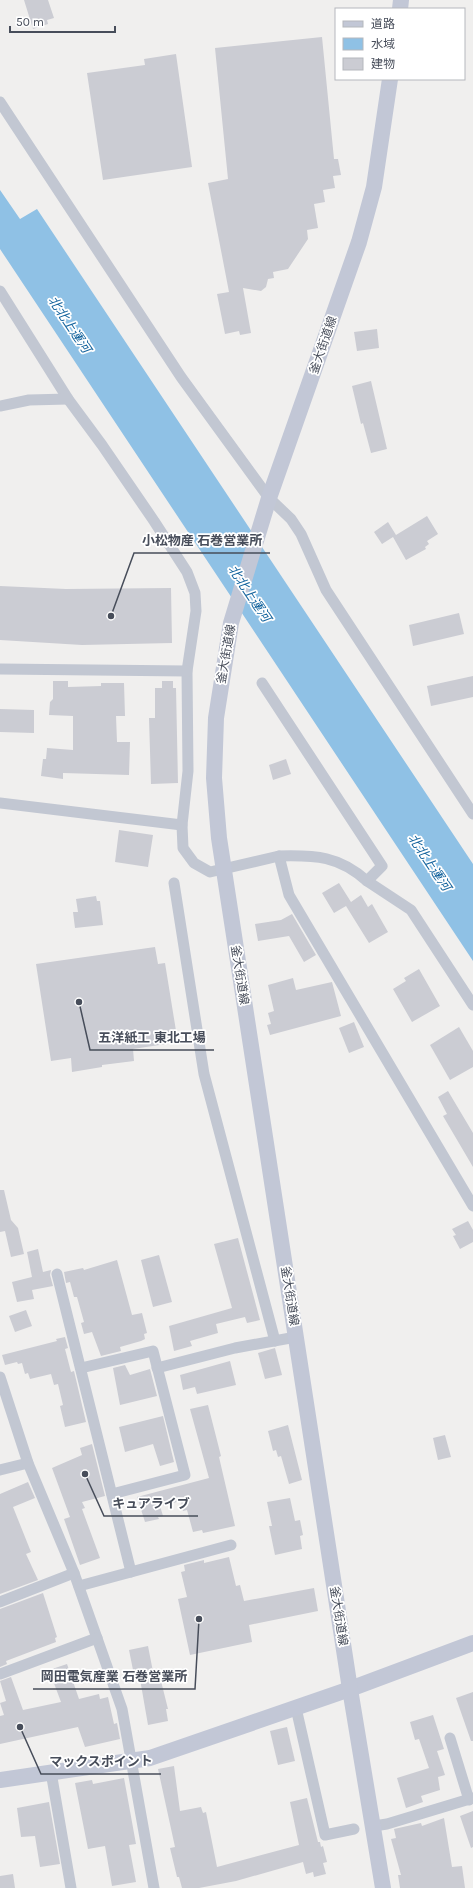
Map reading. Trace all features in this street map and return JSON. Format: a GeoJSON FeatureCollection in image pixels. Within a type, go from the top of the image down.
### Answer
{"type":"FeatureCollection","features":[{"type":"Feature","properties":{"kind":"street","name":"釜大街道線"},"geometry":{"type":"LineString","coordinates":[[384,1888],[350,1689],[219,838],[214,778],[216,718],[231,623],[269,498],[359,242],[374,186],[390,80]]}},
{"type":"Feature","properties":{"kind":"street"},"geometry":{"type":"LineString","coordinates":[[0,102],[181,377],[269,498],[291,519],[300,534],[326,590],[473,814]]}},
{"type":"Feature","properties":{"kind":"street"},"geometry":{"type":"LineString","coordinates":[[0,290],[68,399],[102,445],[187,572],[195,593],[196,611],[187,671],[188,771],[182,825],[183,848],[194,863],[210,872],[224,870],[279,856],[303,855],[321,857],[353,868],[367,881],[411,910],[473,1005]]}},
{"type":"Feature","properties":{"kind":"street"},"geometry":{"type":"LineString","coordinates":[[0,406],[29,400],[68,399]]}},
{"type":"Feature","properties":{"kind":"street"},"geometry":{"type":"LineString","coordinates":[[0,669],[187,671]]}},
{"type":"Feature","properties":{"kind":"street"},"geometry":{"type":"LineString","coordinates":[[262,683],[382,866],[367,881]]}},
{"type":"Feature","properties":{"kind":"street"},"geometry":{"type":"LineString","coordinates":[[0,803],[182,825]]}},
{"type":"Feature","properties":{"kind":"street"},"geometry":{"type":"LineString","coordinates":[[279,856],[289,895],[473,1206]]}},
{"type":"Feature","properties":{"kind":"street"},"geometry":{"type":"LineString","coordinates":[[174,883],[204,1074],[275,1341]]}},
{"type":"Feature","properties":{"kind":"street"},"geometry":{"type":"LineString","coordinates":[[57,1274],[131,1572]]}},
{"type":"Feature","properties":{"kind":"street"},"geometry":{"type":"LineString","coordinates":[[157,1368],[235,1348],[296,1337]]}},
{"type":"Feature","properties":{"kind":"street"},"geometry":{"type":"LineString","coordinates":[[81,1368],[153,1351],[185,1475],[112,1494]]}},
{"type":"Feature","properties":{"kind":"street"},"geometry":{"type":"LineString","coordinates":[[0,1377],[28,1463],[79,1586],[122,1708],[154,1888]]}},
{"type":"Feature","properties":{"kind":"street"},"geometry":{"type":"LineString","coordinates":[[0,1470],[28,1463]]}},
{"type":"Feature","properties":{"kind":"street"},"geometry":{"type":"LineString","coordinates":[[79,1586],[231,1545]]}},
{"type":"Feature","properties":{"kind":"street"},"geometry":{"type":"LineString","coordinates":[[0,1602],[74,1573]]}},
{"type":"Feature","properties":{"kind":"street"},"geometry":{"type":"LineString","coordinates":[[0,1674],[97,1638]]}},
{"type":"Feature","properties":{"kind":"street"},"geometry":{"type":"LineString","coordinates":[[0,1780],[157,1756],[350,1689],[473,1643]]}},
{"type":"Feature","properties":{"kind":"street"},"geometry":{"type":"LineString","coordinates":[[296,1708],[325,1835],[354,1830]]}},
{"type":"Feature","properties":{"kind":"street"},"geometry":{"type":"LineString","coordinates":[[374,1826],[471,1799],[450,1738]]}},
{"type":"Feature","properties":{"kind":"street"},"geometry":{"type":"LineString","coordinates":[[51,1772],[71,1888]]}},
{"type":"Feature","properties":{"kind":"water","name":"北北上運河"},"geometry":{"type":"Polygon","coordinates":[[[0,190],[20,219],[37,209],[473,864],[473,961],[0,249],[0,190]]]}},
{"type":"Feature","properties":{"kind":"building"},"geometry":{"type":"Polygon","coordinates":[[[24,0],[48,0],[54,18],[47,20],[48,24],[33,29],[24,0]]]}},
{"type":"Feature","properties":{"kind":"building"},"geometry":{"type":"Polygon","coordinates":[[[322,37],[334,159],[338,159],[341,175],[333,176],[335,188],[323,190],[325,202],[314,204],[318,228],[307,230],[308,239],[288,269],[273,272],[274,278],[268,279],[266,287],[261,291],[243,288],[251,333],[240,335],[239,331],[225,334],[217,294],[229,292],[208,183],[228,179],[215,48],[322,37]]]}},
{"type":"Feature","properties":{"kind":"building"},"geometry":{"type":"Polygon","coordinates":[[[176,54],[192,167],[103,180],[87,73],[145,65],[144,59],[176,54]]]}},
{"type":"Feature","properties":{"kind":"building"},"geometry":{"type":"Polygon","coordinates":[[[377,329],[379,348],[357,351],[354,332],[377,329]]]}},
{"type":"Feature","properties":{"kind":"building"},"geometry":{"type":"Polygon","coordinates":[[[371,381],[387,449],[371,453],[363,423],[361,424],[352,386],[371,381]]]}},
{"type":"Feature","properties":{"kind":"building"},"geometry":{"type":"Polygon","coordinates":[[[427,516],[438,534],[427,541],[429,544],[425,547],[426,549],[406,560],[393,537],[382,544],[374,532],[388,522],[396,535],[427,516]]]}},
{"type":"Feature","properties":{"kind":"building"},"geometry":{"type":"Polygon","coordinates":[[[0,586],[66,589],[171,588],[172,643],[82,645],[0,640],[0,586]]]}},
{"type":"Feature","properties":{"kind":"building"},"geometry":{"type":"Polygon","coordinates":[[[459,613],[464,634],[413,646],[409,625],[459,613]]]}},
{"type":"Feature","properties":{"kind":"building"},"geometry":{"type":"Polygon","coordinates":[[[473,676],[473,697],[431,706],[427,686],[473,676]]]}},
{"type":"Feature","properties":{"kind":"building"},"geometry":{"type":"Polygon","coordinates":[[[53,681],[68,681],[68,687],[101,686],[101,683],[124,683],[125,716],[116,716],[117,742],[130,742],[129,775],[63,773],[63,779],[41,776],[43,759],[46,759],[47,748],[73,750],[73,716],[49,715],[50,702],[53,699],[53,681]]]}},
{"type":"Feature","properties":{"kind":"building"},"geometry":{"type":"Polygon","coordinates":[[[162,681],[173,681],[173,688],[176,688],[178,783],[151,784],[149,718],[155,718],[155,688],[162,688],[162,681]]]}},
{"type":"Feature","properties":{"kind":"building"},"geometry":{"type":"Polygon","coordinates":[[[0,709],[34,710],[34,733],[0,732],[0,709]]]}},
{"type":"Feature","properties":{"kind":"building"},"geometry":{"type":"Polygon","coordinates":[[[286,759],[291,774],[273,780],[269,765],[286,759]]]}},
{"type":"Feature","properties":{"kind":"building"},"geometry":{"type":"Polygon","coordinates":[[[119,830],[153,835],[148,867],[115,862],[119,830]]]}},
{"type":"Feature","properties":{"kind":"building"},"geometry":{"type":"Polygon","coordinates":[[[339,883],[351,902],[361,895],[368,907],[372,904],[388,932],[369,943],[346,906],[334,913],[322,893],[339,883]]]}},
{"type":"Feature","properties":{"kind":"building"},"geometry":{"type":"Polygon","coordinates":[[[96,896],[97,901],[100,901],[103,925],[75,928],[73,912],[78,912],[76,899],[96,896]]]}},
{"type":"Feature","properties":{"kind":"building"},"geometry":{"type":"Polygon","coordinates":[[[292,914],[316,955],[304,962],[289,936],[258,941],[255,924],[281,920],[292,914]]]}},
{"type":"Feature","properties":{"kind":"building"},"geometry":{"type":"Polygon","coordinates":[[[155,947],[158,964],[165,963],[177,1037],[165,1039],[166,1044],[133,1049],[134,1061],[102,1065],[102,1067],[72,1072],[71,1058],[51,1061],[36,964],[155,947]]]}},
{"type":"Feature","properties":{"kind":"building"},"geometry":{"type":"Polygon","coordinates":[[[419,969],[440,1006],[412,1022],[393,989],[406,981],[404,978],[419,969]]]}},
{"type":"Feature","properties":{"kind":"building"},"geometry":{"type":"Polygon","coordinates":[[[293,978],[296,990],[332,982],[341,1016],[270,1035],[267,1025],[271,1024],[268,1013],[274,1011],[268,985],[293,978]]]}},
{"type":"Feature","properties":{"kind":"building"},"geometry":{"type":"Polygon","coordinates":[[[354,1022],[364,1047],[349,1053],[339,1028],[354,1022]]]}},
{"type":"Feature","properties":{"kind":"building"},"geometry":{"type":"Polygon","coordinates":[[[459,1027],[473,1051],[473,1067],[450,1080],[430,1045],[459,1027]]]}},
{"type":"Feature","properties":{"kind":"building"},"geometry":{"type":"Polygon","coordinates":[[[448,1091],[473,1133],[473,1167],[443,1116],[447,1114],[438,1097],[448,1091]]]}},
{"type":"Feature","properties":{"kind":"building"},"geometry":{"type":"Polygon","coordinates":[[[0,1190],[4,1190],[11,1220],[18,1228],[24,1254],[11,1257],[5,1231],[0,1232],[0,1190]]]}},
{"type":"Feature","properties":{"kind":"building"},"geometry":{"type":"Polygon","coordinates":[[[468,1221],[473,1230],[473,1242],[460,1249],[453,1236],[456,1235],[452,1229],[468,1221]]]}},
{"type":"Feature","properties":{"kind":"building"},"geometry":{"type":"Polygon","coordinates":[[[238,1238],[260,1320],[247,1323],[245,1317],[216,1324],[218,1333],[190,1341],[192,1346],[174,1351],[169,1326],[232,1308],[214,1244],[238,1238]]]}},
{"type":"Feature","properties":{"kind":"building"},"geometry":{"type":"Polygon","coordinates":[[[38,1249],[43,1272],[51,1270],[50,1275],[53,1286],[32,1290],[34,1299],[17,1302],[12,1282],[32,1277],[27,1252],[38,1249]]]}},
{"type":"Feature","properties":{"kind":"building"},"geometry":{"type":"Polygon","coordinates":[[[159,1255],[172,1302],[153,1307],[141,1260],[159,1255]]]}},
{"type":"Feature","properties":{"kind":"building"},"geometry":{"type":"Polygon","coordinates":[[[117,1260],[132,1315],[142,1313],[147,1333],[144,1334],[145,1339],[120,1347],[121,1351],[101,1356],[92,1332],[84,1334],[81,1323],[84,1322],[77,1297],[74,1297],[70,1282],[66,1283],[64,1272],[83,1268],[84,1270],[117,1260]]]}},
{"type":"Feature","properties":{"kind":"building"},"geometry":{"type":"Polygon","coordinates":[[[26,1310],[32,1326],[15,1332],[9,1316],[26,1310]]]}},
{"type":"Feature","properties":{"kind":"building"},"geometry":{"type":"Polygon","coordinates":[[[65,1337],[68,1348],[65,1349],[71,1372],[74,1371],[86,1422],[65,1427],[60,1406],[63,1405],[58,1384],[54,1385],[51,1374],[30,1379],[28,1373],[25,1374],[22,1363],[18,1364],[17,1362],[5,1365],[2,1355],[57,1341],[56,1339],[65,1337]]]}},
{"type":"Feature","properties":{"kind":"building"},"geometry":{"type":"Polygon","coordinates":[[[275,1348],[282,1375],[265,1379],[258,1353],[275,1348]]]}},
{"type":"Feature","properties":{"kind":"building"},"geometry":{"type":"Polygon","coordinates":[[[230,1361],[236,1385],[197,1394],[195,1387],[183,1390],[180,1375],[230,1361]]]}},
{"type":"Feature","properties":{"kind":"building"},"geometry":{"type":"Polygon","coordinates":[[[125,1365],[130,1375],[150,1369],[157,1396],[120,1405],[113,1368],[125,1365]]]}},
{"type":"Feature","properties":{"kind":"building"},"geometry":{"type":"Polygon","coordinates":[[[208,1405],[221,1456],[219,1457],[235,1526],[203,1533],[202,1530],[193,1532],[187,1510],[183,1511],[181,1501],[160,1506],[163,1516],[158,1517],[159,1519],[145,1522],[137,1497],[209,1478],[190,1409],[208,1405]]]}},
{"type":"Feature","properties":{"kind":"building"},"geometry":{"type":"Polygon","coordinates":[[[163,1416],[174,1462],[160,1466],[153,1444],[125,1452],[119,1427],[163,1416]]]}},
{"type":"Feature","properties":{"kind":"building"},"geometry":{"type":"Polygon","coordinates":[[[288,1425],[302,1480],[289,1484],[281,1456],[278,1457],[276,1450],[273,1451],[268,1431],[288,1425]]]}},
{"type":"Feature","properties":{"kind":"building"},"geometry":{"type":"Polygon","coordinates":[[[445,1435],[451,1457],[438,1460],[433,1438],[445,1435]]]}},
{"type":"Feature","properties":{"kind":"building"},"geometry":{"type":"Polygon","coordinates":[[[92,1444],[105,1496],[82,1502],[85,1508],[82,1509],[100,1558],[80,1565],[64,1519],[70,1517],[52,1468],[82,1455],[80,1448],[92,1444]]]}},
{"type":"Feature","properties":{"kind":"building"},"geometry":{"type":"Polygon","coordinates":[[[28,1482],[35,1498],[13,1507],[31,1552],[26,1554],[38,1580],[0,1594],[0,1494],[28,1482]]]}},
{"type":"Feature","properties":{"kind":"building"},"geometry":{"type":"Polygon","coordinates":[[[290,1498],[295,1521],[300,1520],[303,1535],[300,1536],[302,1549],[275,1555],[269,1526],[272,1526],[267,1502],[290,1498]]]}},
{"type":"Feature","properties":{"kind":"building"},"geometry":{"type":"Polygon","coordinates":[[[229,1557],[236,1586],[240,1585],[244,1601],[314,1588],[318,1611],[249,1625],[252,1642],[190,1655],[178,1599],[187,1597],[181,1572],[185,1571],[184,1565],[204,1560],[204,1563],[229,1557]]]}},
{"type":"Feature","properties":{"kind":"building"},"geometry":{"type":"Polygon","coordinates":[[[43,1593],[57,1637],[55,1638],[56,1642],[6,1661],[7,1664],[0,1667],[0,1609],[43,1593]]]}},
{"type":"Feature","properties":{"kind":"building"},"geometry":{"type":"Polygon","coordinates":[[[148,1646],[155,1682],[161,1681],[168,1709],[166,1709],[168,1721],[148,1725],[140,1679],[135,1680],[129,1650],[148,1646]]]}},
{"type":"Feature","properties":{"kind":"building"},"geometry":{"type":"Polygon","coordinates":[[[67,1664],[79,1699],[99,1694],[100,1699],[108,1697],[114,1724],[117,1723],[120,1739],[85,1747],[78,1727],[0,1744],[0,1716],[4,1715],[0,1703],[6,1701],[0,1681],[11,1677],[23,1710],[61,1702],[49,1670],[67,1664]]]}},
{"type":"Feature","properties":{"kind":"building"},"geometry":{"type":"Polygon","coordinates":[[[473,1692],[473,1741],[471,1741],[456,1698],[473,1692]]]}},
{"type":"Feature","properties":{"kind":"building"},"geometry":{"type":"Polygon","coordinates":[[[433,1715],[444,1749],[437,1751],[445,1775],[438,1777],[440,1790],[421,1796],[423,1802],[406,1808],[397,1778],[429,1768],[419,1739],[415,1740],[410,1722],[433,1715]]]}},
{"type":"Feature","properties":{"kind":"building"},"geometry":{"type":"Polygon","coordinates":[[[287,1727],[295,1761],[278,1765],[270,1731],[287,1727]]]}},
{"type":"Feature","properties":{"kind":"building"},"geometry":{"type":"Polygon","coordinates":[[[174,1766],[180,1811],[201,1807],[203,1813],[206,1812],[217,1867],[299,1845],[290,1802],[307,1798],[318,1842],[320,1842],[321,1847],[323,1846],[327,1862],[323,1863],[326,1874],[314,1877],[313,1872],[306,1874],[303,1862],[236,1881],[199,1888],[182,1888],[179,1877],[177,1877],[170,1848],[175,1847],[158,1769],[174,1766]]]}},
{"type":"Feature","properties":{"kind":"building"},"geometry":{"type":"Polygon","coordinates":[[[124,1778],[136,1844],[129,1845],[136,1882],[112,1886],[105,1846],[88,1849],[75,1783],[92,1780],[93,1784],[124,1778]]]}},
{"type":"Feature","properties":{"kind":"building"},"geometry":{"type":"Polygon","coordinates":[[[49,1802],[60,1864],[40,1867],[35,1836],[21,1837],[17,1808],[49,1802]]]}},
{"type":"Feature","properties":{"kind":"building"},"geometry":{"type":"Polygon","coordinates":[[[473,1811],[473,1847],[471,1848],[460,1816],[473,1811]]]}},
{"type":"Feature","properties":{"kind":"building"},"geometry":{"type":"Polygon","coordinates":[[[444,1818],[452,1867],[462,1866],[465,1888],[400,1888],[398,1875],[401,1875],[391,1839],[396,1838],[394,1829],[421,1823],[422,1826],[444,1818]]]}},
{"type":"Feature","properties":{"kind":"building"},"geometry":{"type":"Polygon","coordinates":[[[13,1874],[15,1888],[0,1888],[0,1876],[13,1874]]]}},
{"type":"Feature","properties":{"kind":"place","name":"小松物産 石巻営業所"},"geometry":{"type":"Point","coordinates":[111,616]}},
{"type":"Feature","properties":{"kind":"place","name":"五洋紙工 東北工場"},"geometry":{"type":"Point","coordinates":[79,1002]}},
{"type":"Feature","properties":{"kind":"place","name":"キュアライブ"},"geometry":{"type":"Point","coordinates":[85,1474]}},
{"type":"Feature","properties":{"kind":"place","name":"岡田電気産業 石巻営業所"},"geometry":{"type":"Point","coordinates":[199,1619]}},
{"type":"Feature","properties":{"kind":"place","name":"マックスポイント"},"geometry":{"type":"Point","coordinates":[20,1727]}}]}
